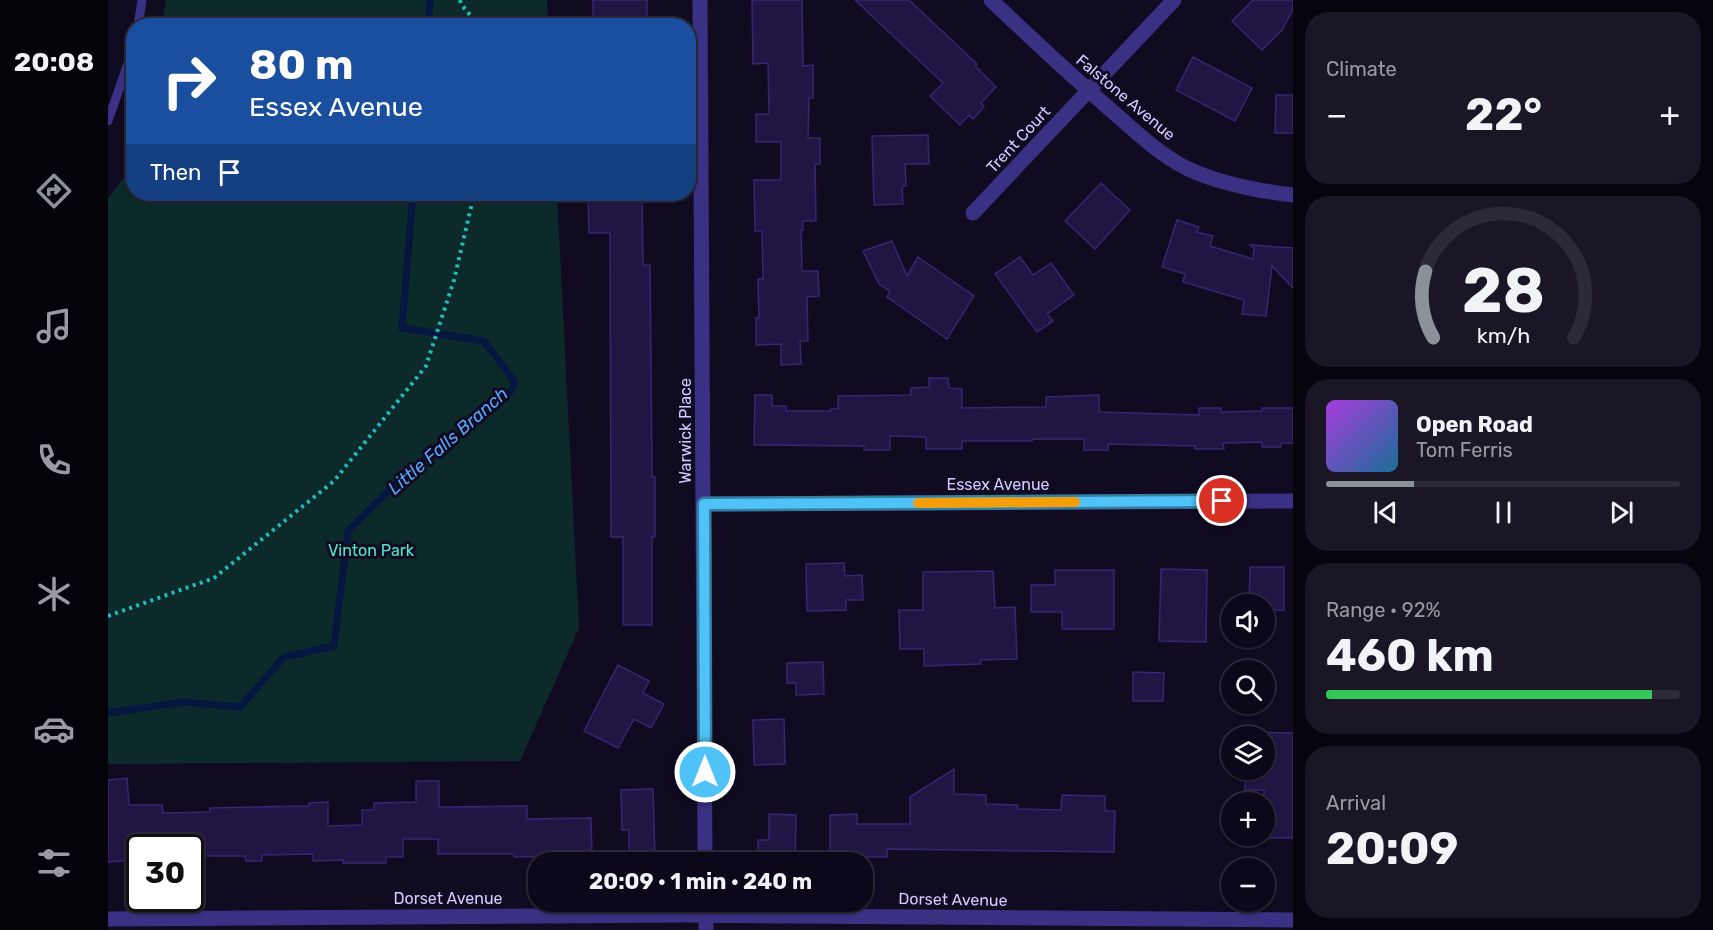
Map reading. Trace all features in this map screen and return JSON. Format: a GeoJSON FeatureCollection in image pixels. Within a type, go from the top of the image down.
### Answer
{"type":"FeatureCollection","features":[{"type":"Feature","properties":{"kind":"street","name":"Warwick Place"},"geometry":{"type":"LineString","coordinates":[[700,0],[705,852]]}},
{"type":"Feature","properties":{"kind":"street","name":"Falstone Avenue"},"geometry":{"type":"LineString","coordinates":[[991,0],[1088,91],[1161,152],[1193,171],[1228,183],[1264,192],[1293,195]]}},
{"type":"Feature","properties":{"kind":"street","name":"Trent Court"},"geometry":{"type":"LineString","coordinates":[[973,213],[1174,0]]}},
{"type":"Feature","properties":{"kind":"street","name":"Essex Avenue"},"geometry":{"type":"LineString","coordinates":[[704,504],[1293,501]]}},
{"type":"Feature","properties":{"kind":"street","name":"Dorset Avenue"},"geometry":{"type":"LineString","coordinates":[[108,919],[269,924],[706,916],[1293,920]]}},
{"type":"Feature","properties":{"kind":"lane"},"geometry":{"type":"LineString","coordinates":[[139,18],[142,0]]}},
{"type":"Feature","properties":{"kind":"lane"},"geometry":{"type":"LineString","coordinates":[[108,121],[126,69]]}},
{"type":"Feature","properties":{"kind":"path"},"geometry":{"type":"LineString","coordinates":[[460,0],[473,18]]}},
{"type":"Feature","properties":{"kind":"path"},"geometry":{"type":"LineString","coordinates":[[108,616],[213,578],[334,481],[426,366],[454,280],[472,201]]}},
{"type":"Feature","properties":{"kind":"green space"},"geometry":{"type":"Polygon","coordinates":[[[166,0],[547,0],[548,18],[163,18],[166,0]]]}},
{"type":"Feature","properties":{"kind":"green space","name":"Vinton Park"},"geometry":{"type":"Polygon","coordinates":[[[126,176],[126,201],[557,201],[579,628],[520,761],[108,764],[108,198],[126,176]]]}},
{"type":"Feature","properties":{"kind":"building"},"geometry":{"type":"Polygon","coordinates":[[[593,0],[647,0],[647,18],[593,18],[593,0]]]}},
{"type":"Feature","properties":{"kind":"building"},"geometry":{"type":"Polygon","coordinates":[[[752,0],[802,0],[803,66],[813,65],[813,98],[809,98],[808,138],[820,138],[820,164],[815,164],[816,221],[803,221],[803,230],[801,230],[802,271],[818,271],[819,296],[807,297],[808,341],[800,341],[801,364],[781,365],[781,344],[756,345],[756,318],[759,318],[758,279],[763,279],[762,231],[755,231],[754,180],[781,180],[781,142],[756,142],[756,114],[769,114],[768,63],[753,64],[752,0]]]}},
{"type":"Feature","properties":{"kind":"building"},"geometry":{"type":"Polygon","coordinates":[[[855,0],[909,0],[977,64],[975,66],[996,87],[981,103],[984,107],[973,119],[969,115],[960,125],[930,96],[943,83],[855,0]]]}},
{"type":"Feature","properties":{"kind":"building"},"geometry":{"type":"Polygon","coordinates":[[[1253,0],[1293,0],[1293,9],[1282,30],[1262,50],[1232,21],[1253,0]]]}},
{"type":"Feature","properties":{"kind":"building"},"geometry":{"type":"Polygon","coordinates":[[[1193,57],[1252,88],[1235,121],[1176,90],[1193,57]]]}},
{"type":"Feature","properties":{"kind":"building"},"geometry":{"type":"Polygon","coordinates":[[[1276,95],[1293,95],[1293,133],[1275,133],[1276,95]]]}},
{"type":"Feature","properties":{"kind":"building"},"geometry":{"type":"Polygon","coordinates":[[[928,135],[929,164],[905,164],[906,186],[902,186],[903,204],[874,205],[872,136],[928,135]]]}},
{"type":"Feature","properties":{"kind":"building"},"geometry":{"type":"Polygon","coordinates":[[[1101,183],[1130,210],[1095,249],[1065,221],[1101,183]]]}},
{"type":"Feature","properties":{"kind":"building"},"geometry":{"type":"Polygon","coordinates":[[[588,201],[642,201],[643,265],[650,265],[652,477],[655,477],[652,625],[623,625],[623,537],[611,537],[610,233],[589,233],[588,201]]]}},
{"type":"Feature","properties":{"kind":"building"},"geometry":{"type":"Polygon","coordinates":[[[1177,220],[1199,227],[1197,232],[1213,236],[1210,246],[1253,259],[1254,248],[1250,245],[1293,248],[1293,288],[1272,266],[1266,316],[1242,314],[1244,300],[1183,282],[1185,274],[1162,267],[1177,220]]]}},
{"type":"Feature","properties":{"kind":"building"},"geometry":{"type":"Polygon","coordinates":[[[892,241],[907,276],[918,257],[974,296],[947,339],[887,297],[890,291],[879,284],[863,251],[892,241]]]}},
{"type":"Feature","properties":{"kind":"building"},"geometry":{"type":"Polygon","coordinates":[[[1020,257],[1033,275],[1051,263],[1074,295],[1047,314],[1053,321],[1037,332],[995,274],[1020,257]]]}},
{"type":"Feature","properties":{"kind":"building"},"geometry":{"type":"Polygon","coordinates":[[[929,378],[948,378],[949,388],[962,389],[962,408],[1046,407],[1046,397],[1099,395],[1099,412],[1199,415],[1199,408],[1221,408],[1221,412],[1293,408],[1293,443],[1281,443],[1281,447],[1262,447],[1262,442],[1223,443],[1224,449],[1108,444],[1108,450],[1084,450],[1084,439],[1032,439],[1032,441],[962,441],[962,449],[926,449],[926,437],[890,436],[890,450],[864,450],[864,446],[754,445],[755,395],[772,395],[772,406],[786,406],[786,411],[831,411],[831,409],[838,409],[838,396],[911,395],[911,388],[929,387],[929,378]]]}},
{"type":"Feature","properties":{"kind":"building"},"geometry":{"type":"Polygon","coordinates":[[[844,563],[845,576],[862,575],[863,600],[846,600],[846,610],[807,611],[806,564],[844,563]]]}},
{"type":"Feature","properties":{"kind":"building"},"geometry":{"type":"Polygon","coordinates":[[[1250,567],[1284,567],[1284,610],[1275,610],[1275,594],[1249,594],[1250,567]]]}},
{"type":"Feature","properties":{"kind":"building"},"geometry":{"type":"Polygon","coordinates":[[[1161,569],[1207,570],[1206,642],[1159,641],[1161,569]]]}},
{"type":"Feature","properties":{"kind":"building"},"geometry":{"type":"Polygon","coordinates":[[[1055,570],[1114,570],[1114,629],[1062,629],[1062,612],[1031,612],[1031,585],[1055,585],[1055,570]]]}},
{"type":"Feature","properties":{"kind":"building"},"geometry":{"type":"Polygon","coordinates":[[[993,571],[995,608],[1015,607],[1017,659],[980,660],[981,664],[924,666],[924,649],[900,649],[899,610],[923,610],[923,572],[993,571]]]}},
{"type":"Feature","properties":{"kind":"building"},"geometry":{"type":"Polygon","coordinates":[[[823,662],[824,694],[796,695],[796,683],[787,683],[787,663],[823,662]]]}},
{"type":"Feature","properties":{"kind":"building"},"geometry":{"type":"Polygon","coordinates":[[[618,665],[649,681],[643,693],[664,704],[651,728],[634,719],[618,748],[584,731],[618,665]]]}},
{"type":"Feature","properties":{"kind":"building"},"geometry":{"type":"Polygon","coordinates":[[[1133,672],[1164,673],[1163,701],[1133,701],[1133,672]]]}},
{"type":"Feature","properties":{"kind":"building"},"geometry":{"type":"Polygon","coordinates":[[[784,719],[785,764],[754,765],[753,720],[784,719]]]}},
{"type":"Feature","properties":{"kind":"building"},"geometry":{"type":"Polygon","coordinates":[[[1275,733],[1293,733],[1293,838],[1275,838],[1275,792],[1245,790],[1246,780],[1275,780],[1275,733]]]}},
{"type":"Feature","properties":{"kind":"building"},"geometry":{"type":"Polygon","coordinates":[[[954,769],[954,794],[986,795],[986,804],[1018,805],[1017,809],[1061,810],[1062,795],[1105,796],[1105,811],[1115,811],[1114,852],[887,849],[887,857],[873,857],[873,852],[830,852],[830,815],[857,814],[857,824],[910,824],[910,797],[954,769]]]}},
{"type":"Feature","properties":{"kind":"building"},"geometry":{"type":"Polygon","coordinates":[[[127,778],[129,805],[162,805],[163,813],[210,812],[210,808],[309,806],[309,803],[328,802],[328,826],[362,825],[362,810],[374,810],[374,803],[416,802],[416,781],[439,781],[439,807],[527,806],[527,819],[591,818],[592,852],[528,852],[528,857],[514,857],[514,854],[438,854],[438,839],[403,839],[403,857],[386,857],[386,863],[343,863],[343,860],[313,861],[313,854],[262,855],[262,861],[246,861],[245,856],[204,856],[204,834],[126,834],[126,860],[108,862],[108,780],[127,778]]]}},
{"type":"Feature","properties":{"kind":"building"},"geometry":{"type":"Polygon","coordinates":[[[653,789],[655,852],[629,852],[629,830],[622,830],[621,790],[653,789]]]}},
{"type":"Feature","properties":{"kind":"building"},"geometry":{"type":"Polygon","coordinates":[[[769,814],[796,815],[795,852],[758,852],[758,840],[769,840],[769,814]]]}},
{"type":"Feature","properties":{"kind":"waterway","name":"Little Falls Branch"},"geometry":{"type":"LineString","coordinates":[[429,18],[430,0]]}},
{"type":"Feature","properties":{"kind":"waterway","name":"Little Falls Branch"},"geometry":{"type":"LineString","coordinates":[[108,713],[184,702],[240,707],[284,657],[334,646],[348,531],[411,469],[464,432],[510,392],[515,382],[484,341],[402,328],[412,201]]}},
{"type":"Feature","properties":{"kind":"slow traffic"},"geometry":{"type":"LineString","coordinates":[[918,503],[1075,502]]}},
{"type":"Feature","properties":{"kind":"route"},"geometry":{"type":"LineString","coordinates":[[705,772],[704,504],[1222,501]]}}]}
